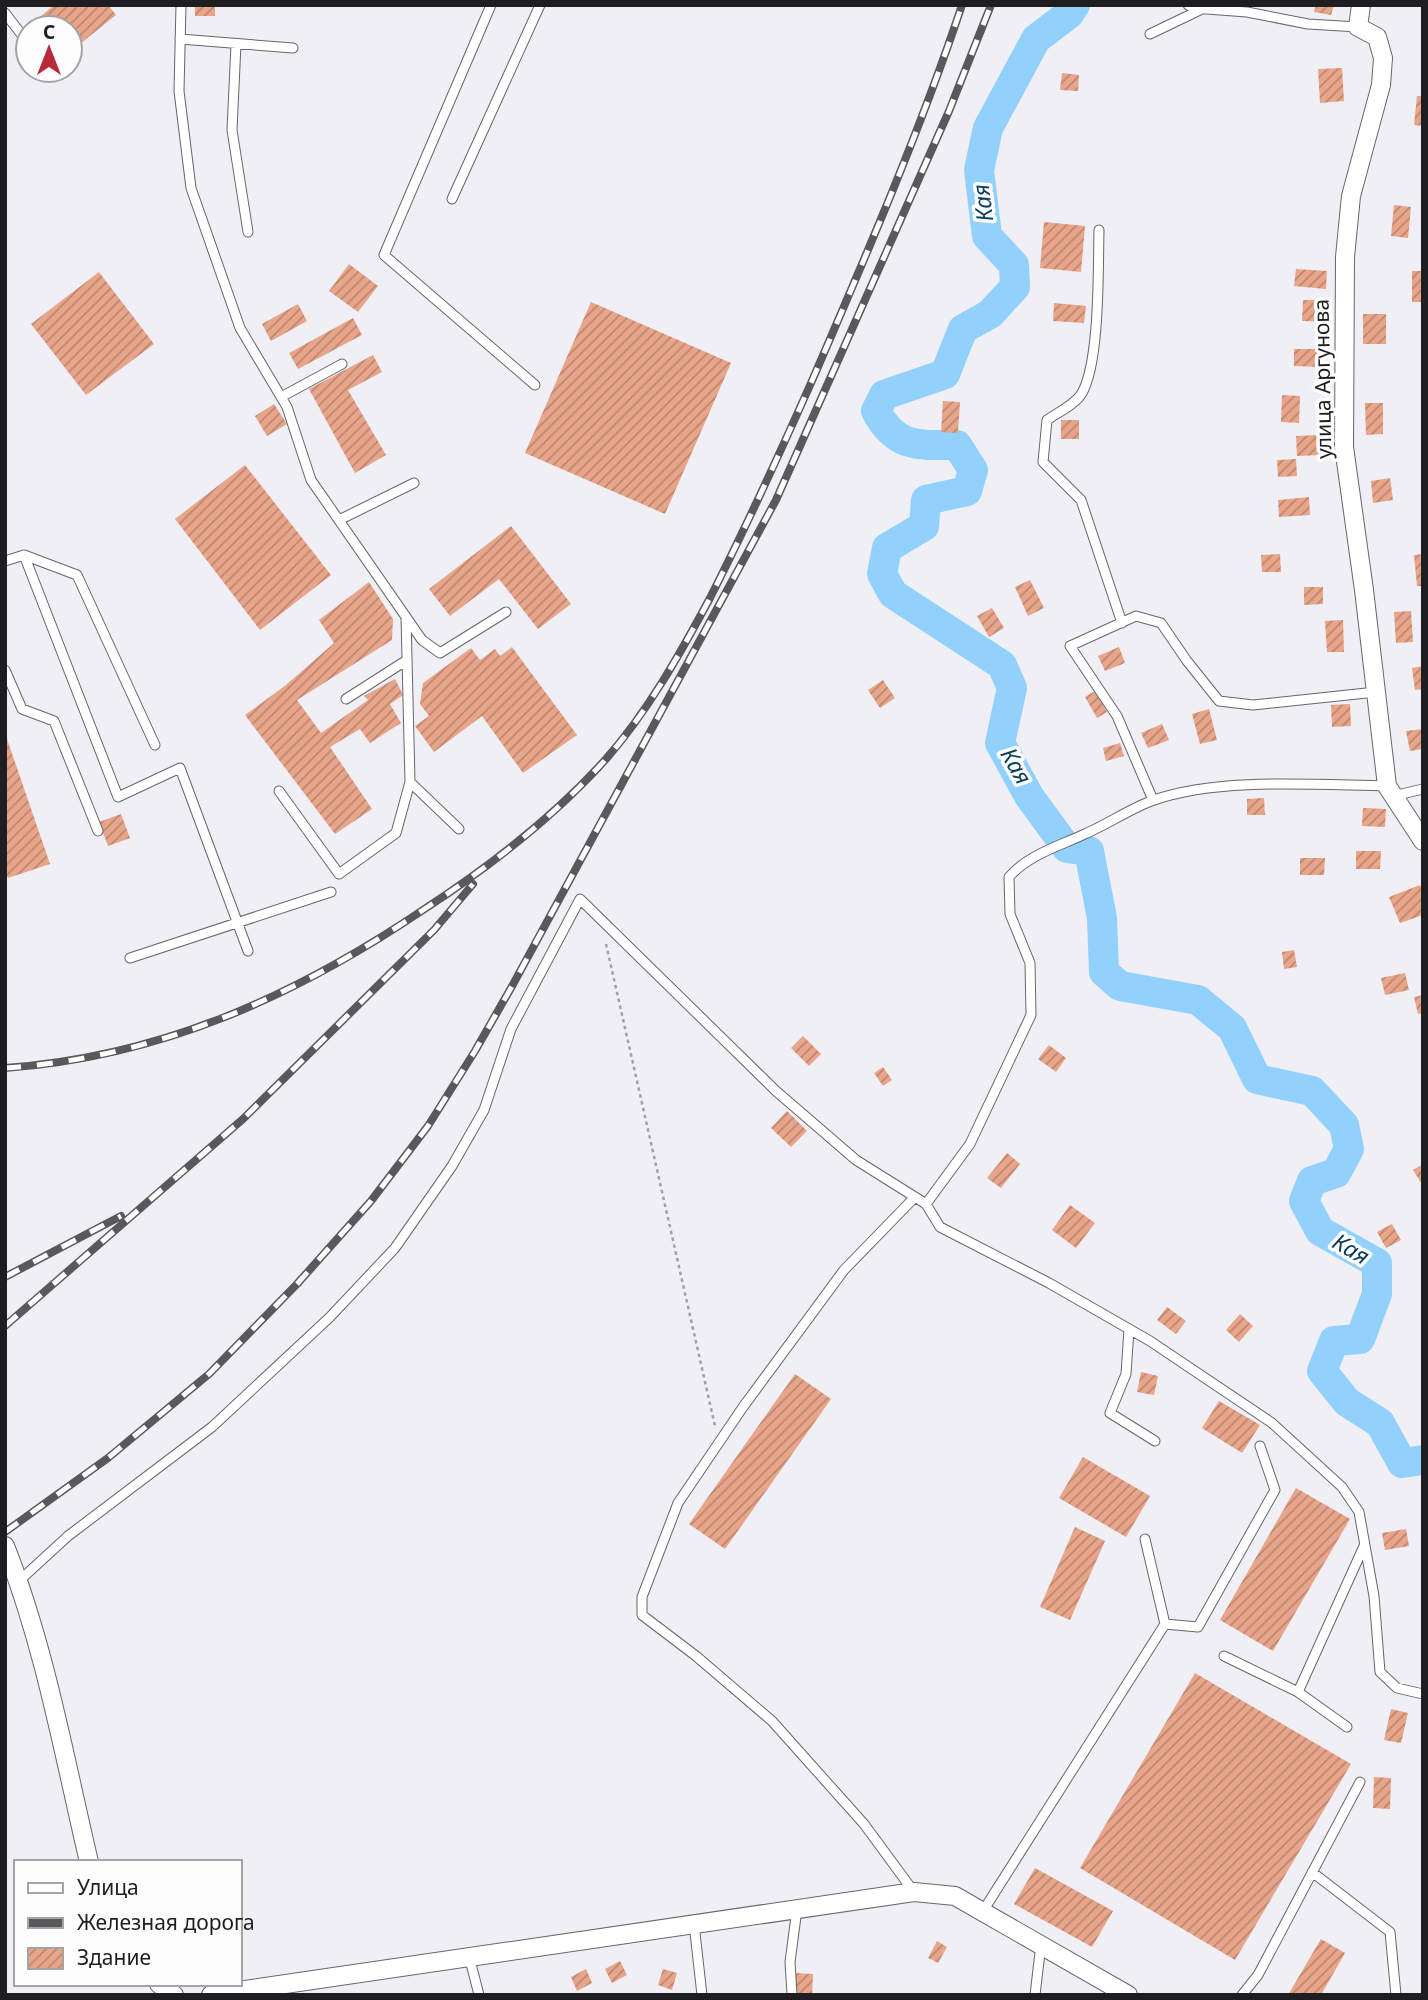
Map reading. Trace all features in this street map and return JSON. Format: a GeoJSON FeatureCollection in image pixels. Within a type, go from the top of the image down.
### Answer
{"type":"FeatureCollection","features":[{"type":"Feature","properties":{"kind":"street"},"geometry":{"type":"LineString","coordinates":[[1357,27],[1360,5]]}},
{"type":"Feature","properties":{"kind":"street","name":"улица Аргунова"},"geometry":{"type":"LineString","coordinates":[[1357,27],[1377,37],[1383,58],[1381,85],[1351,196],[1345,257],[1344,447],[1390,791],[1423,841]]}},
{"type":"Feature","properties":{"kind":"street"},"geometry":{"type":"LineString","coordinates":[[5,1546],[19,1581],[45,1673],[89,1860]]}},
{"type":"Feature","properties":{"kind":"street"},"geometry":{"type":"LineString","coordinates":[[211,1995],[914,1892],[954,1896],[1128,1995]]}},
{"type":"Feature","properties":{"kind":"lane"},"geometry":{"type":"LineString","coordinates":[[180,5],[179,91],[191,188],[240,328],[287,407],[311,480],[422,640],[440,653],[506,612]]}},
{"type":"Feature","properties":{"kind":"lane"},"geometry":{"type":"LineString","coordinates":[[491,5],[384,255],[535,385]]}},
{"type":"Feature","properties":{"kind":"lane"},"geometry":{"type":"LineString","coordinates":[[452,199],[540,5]]}},
{"type":"Feature","properties":{"kind":"lane"},"geometry":{"type":"LineString","coordinates":[[1188,5],[1247,12],[1308,24],[1357,27]]}},
{"type":"Feature","properties":{"kind":"lane"},"geometry":{"type":"LineString","coordinates":[[1150,34],[1203,8]]}},
{"type":"Feature","properties":{"kind":"lane"},"geometry":{"type":"LineString","coordinates":[[180,39],[293,48]]}},
{"type":"Feature","properties":{"kind":"lane"},"geometry":{"type":"LineString","coordinates":[[236,44],[232,130],[248,232]]}},
{"type":"Feature","properties":{"kind":"lane"},"geometry":{"type":"LineString","coordinates":[[1099,230],[1092,363],[1081,395],[1047,420],[1043,463],[1081,500],[1122,623]]}},
{"type":"Feature","properties":{"kind":"lane"},"geometry":{"type":"LineString","coordinates":[[282,397],[342,364]]}},
{"type":"Feature","properties":{"kind":"lane"},"geometry":{"type":"LineString","coordinates":[[339,520],[414,483]]}},
{"type":"Feature","properties":{"kind":"lane"},"geometry":{"type":"LineString","coordinates":[[24,555],[118,797],[180,768],[248,951]]}},
{"type":"Feature","properties":{"kind":"lane"},"geometry":{"type":"LineString","coordinates":[[5,561],[24,555],[77,575],[155,745]]}},
{"type":"Feature","properties":{"kind":"lane"},"geometry":{"type":"LineString","coordinates":[[279,791],[339,874],[396,833],[410,782],[406,617]]}},
{"type":"Feature","properties":{"kind":"lane"},"geometry":{"type":"LineString","coordinates":[[1153,800],[1117,716],[1070,646],[1136,617],[1161,623],[1219,701],[1253,705],[1376,692]]}},
{"type":"Feature","properties":{"kind":"lane"},"geometry":{"type":"LineString","coordinates":[[346,699],[407,660]]}},
{"type":"Feature","properties":{"kind":"lane"},"geometry":{"type":"LineString","coordinates":[[5,670],[22,709],[54,721],[98,831]]}},
{"type":"Feature","properties":{"kind":"lane"},"geometry":{"type":"LineString","coordinates":[[410,782],[458,829]]}},
{"type":"Feature","properties":{"kind":"lane"},"geometry":{"type":"LineString","coordinates":[[926,1204],[970,1144],[1031,1015],[1030,963],[1010,914],[1009,877],[1021,863],[1153,800],[1205,788],[1277,785],[1390,791],[1423,789]]}},
{"type":"Feature","properties":{"kind":"lane"},"geometry":{"type":"LineString","coordinates":[[130,958],[331,892]]}},
{"type":"Feature","properties":{"kind":"lane"},"geometry":{"type":"LineString","coordinates":[[19,1581],[68,1536],[212,1427],[330,1317],[394,1248],[452,1166],[484,1110],[512,1029],[580,899],[776,1091],[856,1160],[926,1204],[940,1227],[1049,1283],[1129,1329],[1272,1423],[1342,1487],[1359,1512],[1374,1596],[1380,1672],[1396,1688],[1423,1694]]}},
{"type":"Feature","properties":{"kind":"lane"},"geometry":{"type":"LineString","coordinates":[[914,1892],[864,1824],[772,1721],[696,1656],[642,1615],[642,1597],[678,1503],[844,1270],[915,1197]]}},
{"type":"Feature","properties":{"kind":"lane"},"geometry":{"type":"LineString","coordinates":[[1129,1329],[1126,1374],[1110,1413],[1155,1441]]}},
{"type":"Feature","properties":{"kind":"lane"},"geometry":{"type":"LineString","coordinates":[[1165,1624],[1198,1627],[1275,1490],[1260,1446]]}},
{"type":"Feature","properties":{"kind":"lane"},"geometry":{"type":"LineString","coordinates":[[983,1911],[1165,1624],[1145,1539]]}},
{"type":"Feature","properties":{"kind":"lane"},"geometry":{"type":"LineString","coordinates":[[1298,1692],[1365,1545]]}},
{"type":"Feature","properties":{"kind":"lane"},"geometry":{"type":"LineString","coordinates":[[1224,1656],[1298,1692],[1347,1727]]}},
{"type":"Feature","properties":{"kind":"lane"},"geometry":{"type":"LineString","coordinates":[[1242,1995],[1258,1975],[1360,1782]]}},
{"type":"Feature","properties":{"kind":"lane"},"geometry":{"type":"LineString","coordinates":[[1312,1872],[1390,1932],[1396,1995]]}},
{"type":"Feature","properties":{"kind":"lane"},"geometry":{"type":"LineString","coordinates":[[792,1995],[790,1962],[797,1909]]}},
{"type":"Feature","properties":{"kind":"lane"},"geometry":{"type":"LineString","coordinates":[[694,1924],[702,1995]]}},
{"type":"Feature","properties":{"kind":"lane"},"geometry":{"type":"LineString","coordinates":[[1035,1995],[1041,1944]]}},
{"type":"Feature","properties":{"kind":"lane"},"geometry":{"type":"LineString","coordinates":[[468,1956],[479,1995]]}},
{"type":"Feature","properties":{"kind":"path"},"geometry":{"type":"LineString","coordinates":[[601,920],[719,1443]]}},
{"type":"Feature","properties":{"kind":"building"},"geometry":{"type":"Polygon","coordinates":[[[54,5],[108,5],[116,15],[84,41],[84,14],[44,14],[54,5]]]}},
{"type":"Feature","properties":{"kind":"building"},"geometry":{"type":"Polygon","coordinates":[[[195,5],[215,5],[215,16],[195,16],[195,5]]]}},
{"type":"Feature","properties":{"kind":"building"},"geometry":{"type":"Polygon","coordinates":[[[1316,5],[1334,5],[1331,15],[1314,12],[1316,5]]]}},
{"type":"Feature","properties":{"kind":"building"},"geometry":{"type":"Polygon","coordinates":[[[1342,68],[1344,101],[1320,103],[1318,69],[1342,68]]]}},
{"type":"Feature","properties":{"kind":"building"},"geometry":{"type":"Polygon","coordinates":[[[1062,73],[1079,75],[1078,91],[1060,90],[1062,73]]]}},
{"type":"Feature","properties":{"kind":"building"},"geometry":{"type":"Polygon","coordinates":[[[1417,96],[1423,96],[1423,126],[1414,125],[1417,96]]]}},
{"type":"Feature","properties":{"kind":"building"},"geometry":{"type":"Polygon","coordinates":[[[1394,205],[1411,207],[1408,238],[1391,236],[1394,205]]]}},
{"type":"Feature","properties":{"kind":"building"},"geometry":{"type":"Polygon","coordinates":[[[1044,222],[1085,226],[1081,272],[1040,268],[1044,222]]]}},
{"type":"Feature","properties":{"kind":"building"},"geometry":{"type":"Polygon","coordinates":[[[349,264],[378,286],[358,312],[329,291],[349,264]]]}},
{"type":"Feature","properties":{"kind":"building"},"geometry":{"type":"Polygon","coordinates":[[[1296,269],[1327,271],[1326,289],[1294,286],[1296,269]]]}},
{"type":"Feature","properties":{"kind":"building"},"geometry":{"type":"Polygon","coordinates":[[[1412,271],[1423,271],[1423,302],[1412,302],[1412,271]]]}},
{"type":"Feature","properties":{"kind":"building"},"geometry":{"type":"Polygon","coordinates":[[[99,272],[154,344],[86,395],[31,324],[99,272]]]}},
{"type":"Feature","properties":{"kind":"building"},"geometry":{"type":"Polygon","coordinates":[[[1303,300],[1331,300],[1330,322],[1302,321],[1303,300]]]}},
{"type":"Feature","properties":{"kind":"building"},"geometry":{"type":"Polygon","coordinates":[[[591,302],[731,363],[665,514],[525,453],[591,302]]]}},
{"type":"Feature","properties":{"kind":"building"},"geometry":{"type":"Polygon","coordinates":[[[1054,303],[1086,306],[1084,323],[1053,321],[1054,303]]]}},
{"type":"Feature","properties":{"kind":"building"},"geometry":{"type":"Polygon","coordinates":[[[298,304],[307,321],[271,341],[262,324],[298,304]]]}},
{"type":"Feature","properties":{"kind":"building"},"geometry":{"type":"Polygon","coordinates":[[[1363,314],[1386,314],[1386,344],[1363,344],[1363,314]]]}},
{"type":"Feature","properties":{"kind":"building"},"geometry":{"type":"Polygon","coordinates":[[[353,318],[362,335],[298,369],[289,353],[353,318]]]}},
{"type":"Feature","properties":{"kind":"building"},"geometry":{"type":"Polygon","coordinates":[[[1294,349],[1321,349],[1321,367],[1294,366],[1294,349]]]}},
{"type":"Feature","properties":{"kind":"building"},"geometry":{"type":"Polygon","coordinates":[[[373,355],[382,372],[348,390],[386,455],[355,473],[309,389],[373,355]]]}},
{"type":"Feature","properties":{"kind":"building"},"geometry":{"type":"Polygon","coordinates":[[[1282,395],[1300,396],[1299,423],[1281,422],[1282,395]]]}},
{"type":"Feature","properties":{"kind":"building"},"geometry":{"type":"Polygon","coordinates":[[[943,401],[960,402],[958,433],[941,432],[943,401]]]}},
{"type":"Feature","properties":{"kind":"building"},"geometry":{"type":"Polygon","coordinates":[[[1365,403],[1383,403],[1383,434],[1366,435],[1365,403]]]}},
{"type":"Feature","properties":{"kind":"building"},"geometry":{"type":"Polygon","coordinates":[[[274,404],[287,424],[267,436],[255,416],[274,404]]]}},
{"type":"Feature","properties":{"kind":"building"},"geometry":{"type":"Polygon","coordinates":[[[1061,420],[1079,420],[1079,439],[1061,439],[1061,420]]]}},
{"type":"Feature","properties":{"kind":"building"},"geometry":{"type":"Polygon","coordinates":[[[1320,435],[1321,455],[1297,456],[1296,436],[1320,435]]]}},
{"type":"Feature","properties":{"kind":"building"},"geometry":{"type":"Polygon","coordinates":[[[1296,459],[1297,476],[1278,477],[1277,460],[1296,459]]]}},
{"type":"Feature","properties":{"kind":"building"},"geometry":{"type":"Polygon","coordinates":[[[245,465],[331,575],[260,630],[175,519],[245,465]]]}},
{"type":"Feature","properties":{"kind":"building"},"geometry":{"type":"Polygon","coordinates":[[[1390,478],[1393,500],[1373,503],[1371,481],[1390,478]]]}},
{"type":"Feature","properties":{"kind":"building"},"geometry":{"type":"Polygon","coordinates":[[[1309,497],[1310,515],[1279,517],[1278,500],[1309,497]]]}},
{"type":"Feature","properties":{"kind":"building"},"geometry":{"type":"Polygon","coordinates":[[[511,526],[571,604],[538,629],[499,579],[450,616],[429,589],[511,526]]]}},
{"type":"Feature","properties":{"kind":"building"},"geometry":{"type":"Polygon","coordinates":[[[1280,554],[1281,572],[1262,572],[1261,555],[1280,554]]]}},
{"type":"Feature","properties":{"kind":"building"},"geometry":{"type":"Polygon","coordinates":[[[1423,554],[1423,586],[1417,586],[1414,555],[1423,554]]]}},
{"type":"Feature","properties":{"kind":"building"},"geometry":{"type":"Polygon","coordinates":[[[1030,580],[1044,608],[1028,616],[1015,587],[1030,580]]]}},
{"type":"Feature","properties":{"kind":"building"},"geometry":{"type":"Polygon","coordinates":[[[369,582],[393,619],[392,640],[297,700],[321,733],[368,700],[364,696],[395,679],[403,695],[390,704],[401,723],[370,743],[360,729],[330,747],[372,809],[335,834],[245,715],[286,685],[334,643],[319,620],[369,582]]]}},
{"type":"Feature","properties":{"kind":"building"},"geometry":{"type":"Polygon","coordinates":[[[1304,587],[1323,587],[1323,604],[1304,605],[1304,587]]]}},
{"type":"Feature","properties":{"kind":"building"},"geometry":{"type":"Polygon","coordinates":[[[992,608],[1004,628],[989,637],[977,616],[992,608]]]}},
{"type":"Feature","properties":{"kind":"building"},"geometry":{"type":"Polygon","coordinates":[[[1411,611],[1413,642],[1396,643],[1394,612],[1411,611]]]}},
{"type":"Feature","properties":{"kind":"building"},"geometry":{"type":"Polygon","coordinates":[[[1343,620],[1344,652],[1327,652],[1325,621],[1343,620]]]}},
{"type":"Feature","properties":{"kind":"building"},"geometry":{"type":"Polygon","coordinates":[[[512,647],[577,735],[523,773],[482,716],[434,752],[415,726],[429,716],[420,704],[423,683],[471,648],[480,660],[495,649],[500,656],[512,647]]]}},
{"type":"Feature","properties":{"kind":"building"},"geometry":{"type":"Polygon","coordinates":[[[1119,647],[1125,663],[1105,671],[1098,656],[1119,647]]]}},
{"type":"Feature","properties":{"kind":"building"},"geometry":{"type":"Polygon","coordinates":[[[1423,666],[1423,689],[1415,690],[1412,668],[1423,666]]]}},
{"type":"Feature","properties":{"kind":"building"},"geometry":{"type":"Polygon","coordinates":[[[883,680],[895,698],[880,708],[868,690],[883,680]]]}},
{"type":"Feature","properties":{"kind":"building"},"geometry":{"type":"Polygon","coordinates":[[[1095,691],[1107,712],[1097,718],[1085,697],[1095,691]]]}},
{"type":"Feature","properties":{"kind":"building"},"geometry":{"type":"Polygon","coordinates":[[[1350,704],[1351,726],[1332,727],[1331,705],[1350,704]]]}},
{"type":"Feature","properties":{"kind":"building"},"geometry":{"type":"Polygon","coordinates":[[[1209,709],[1217,740],[1200,744],[1192,714],[1209,709]]]}},
{"type":"Feature","properties":{"kind":"building"},"geometry":{"type":"Polygon","coordinates":[[[1162,724],[1169,740],[1148,748],[1141,733],[1162,724]]]}},
{"type":"Feature","properties":{"kind":"building"},"geometry":{"type":"Polygon","coordinates":[[[1423,729],[1423,749],[1410,751],[1406,731],[1423,729]]]}},
{"type":"Feature","properties":{"kind":"building"},"geometry":{"type":"Polygon","coordinates":[[[6,736],[50,864],[8,878],[5,871],[6,736]]]}},
{"type":"Feature","properties":{"kind":"building"},"geometry":{"type":"Polygon","coordinates":[[[1120,743],[1124,756],[1106,761],[1103,748],[1120,743]]]}},
{"type":"Feature","properties":{"kind":"building"},"geometry":{"type":"Polygon","coordinates":[[[1264,798],[1265,815],[1247,815],[1247,799],[1264,798]]]}},
{"type":"Feature","properties":{"kind":"building"},"geometry":{"type":"Polygon","coordinates":[[[1363,808],[1386,809],[1385,827],[1362,826],[1363,808]]]}},
{"type":"Feature","properties":{"kind":"building"},"geometry":{"type":"Polygon","coordinates":[[[121,814],[130,838],[108,846],[99,822],[121,814]]]}},
{"type":"Feature","properties":{"kind":"building"},"geometry":{"type":"Polygon","coordinates":[[[1356,851],[1381,851],[1380,869],[1356,869],[1356,851]]]}},
{"type":"Feature","properties":{"kind":"building"},"geometry":{"type":"Polygon","coordinates":[[[1300,858],[1325,858],[1324,875],[1300,875],[1300,858]]]}},
{"type":"Feature","properties":{"kind":"building"},"geometry":{"type":"Polygon","coordinates":[[[1420,885],[1423,892],[1423,915],[1400,923],[1389,897],[1420,885]]]}},
{"type":"Feature","properties":{"kind":"building"},"geometry":{"type":"Polygon","coordinates":[[[1294,950],[1297,967],[1284,969],[1282,952],[1294,950]]]}},
{"type":"Feature","properties":{"kind":"building"},"geometry":{"type":"Polygon","coordinates":[[[1405,973],[1409,990],[1385,995],[1381,978],[1405,973]]]}},
{"type":"Feature","properties":{"kind":"building"},"geometry":{"type":"Polygon","coordinates":[[[1423,995],[1423,1013],[1418,1014],[1414,997],[1423,995]]]}},
{"type":"Feature","properties":{"kind":"building"},"geometry":{"type":"Polygon","coordinates":[[[803,1036],[821,1054],[809,1066],[791,1048],[803,1036]]]}},
{"type":"Feature","properties":{"kind":"building"},"geometry":{"type":"Polygon","coordinates":[[[1049,1045],[1066,1058],[1056,1072],[1038,1059],[1049,1045]]]}},
{"type":"Feature","properties":{"kind":"building"},"geometry":{"type":"Polygon","coordinates":[[[883,1067],[892,1080],[883,1086],[874,1073],[883,1067]]]}},
{"type":"Feature","properties":{"kind":"building"},"geometry":{"type":"Polygon","coordinates":[[[787,1111],[807,1131],[791,1147],[771,1128],[787,1111]]]}},
{"type":"Feature","properties":{"kind":"building"},"geometry":{"type":"Polygon","coordinates":[[[1007,1153],[1020,1164],[1001,1188],[987,1178],[1007,1153]]]}},
{"type":"Feature","properties":{"kind":"building"},"geometry":{"type":"Polygon","coordinates":[[[1423,1164],[1423,1186],[1413,1170],[1423,1164]]]}},
{"type":"Feature","properties":{"kind":"building"},"geometry":{"type":"Polygon","coordinates":[[[1070,1205],[1095,1223],[1076,1248],[1052,1230],[1070,1205]]]}},
{"type":"Feature","properties":{"kind":"building"},"geometry":{"type":"Polygon","coordinates":[[[1392,1224],[1401,1240],[1386,1248],[1377,1232],[1392,1224]]]}},
{"type":"Feature","properties":{"kind":"building"},"geometry":{"type":"Polygon","coordinates":[[[1167,1307],[1186,1321],[1176,1334],[1157,1320],[1167,1307]]]}},
{"type":"Feature","properties":{"kind":"building"},"geometry":{"type":"Polygon","coordinates":[[[1240,1314],[1253,1326],[1239,1342],[1226,1330],[1240,1314]]]}},
{"type":"Feature","properties":{"kind":"building"},"geometry":{"type":"Polygon","coordinates":[[[1141,1372],[1158,1376],[1154,1395],[1137,1392],[1141,1372]]]}},
{"type":"Feature","properties":{"kind":"building"},"geometry":{"type":"Polygon","coordinates":[[[795,1374],[831,1399],[725,1549],[689,1524],[795,1374]]]}},
{"type":"Feature","properties":{"kind":"building"},"geometry":{"type":"Polygon","coordinates":[[[1219,1401],[1260,1425],[1242,1453],[1202,1428],[1219,1401]]]}},
{"type":"Feature","properties":{"kind":"building"},"geometry":{"type":"Polygon","coordinates":[[[1083,1457],[1150,1496],[1126,1537],[1059,1498],[1083,1457]]]}},
{"type":"Feature","properties":{"kind":"building"},"geometry":{"type":"Polygon","coordinates":[[[1296,1488],[1350,1519],[1273,1651],[1220,1620],[1296,1488]]]}},
{"type":"Feature","properties":{"kind":"building"},"geometry":{"type":"Polygon","coordinates":[[[1075,1527],[1105,1541],[1070,1620],[1040,1607],[1075,1527]]]}},
{"type":"Feature","properties":{"kind":"building"},"geometry":{"type":"Polygon","coordinates":[[[1406,1529],[1409,1546],[1385,1550],[1382,1533],[1406,1529]]]}},
{"type":"Feature","properties":{"kind":"building"},"geometry":{"type":"Polygon","coordinates":[[[1195,1673],[1351,1764],[1235,1960],[1080,1868],[1195,1673]]]}},
{"type":"Feature","properties":{"kind":"building"},"geometry":{"type":"Polygon","coordinates":[[[1391,1709],[1408,1713],[1401,1743],[1384,1740],[1391,1709]]]}},
{"type":"Feature","properties":{"kind":"building"},"geometry":{"type":"Polygon","coordinates":[[[1374,1777],[1391,1778],[1390,1809],[1373,1808],[1374,1777]]]}},
{"type":"Feature","properties":{"kind":"building"},"geometry":{"type":"Polygon","coordinates":[[[1035,1868],[1113,1911],[1092,1947],[1014,1904],[1035,1868]]]}},
{"type":"Feature","properties":{"kind":"building"},"geometry":{"type":"Polygon","coordinates":[[[1321,1939],[1345,1953],[1321,1995],[1288,1995],[1321,1939]]]}},
{"type":"Feature","properties":{"kind":"building"},"geometry":{"type":"Polygon","coordinates":[[[937,1941],[947,1947],[938,1963],[928,1958],[937,1941]]]}},
{"type":"Feature","properties":{"kind":"building"},"geometry":{"type":"Polygon","coordinates":[[[620,1961],[627,1975],[612,1983],[605,1969],[620,1961]]]}},
{"type":"Feature","properties":{"kind":"building"},"geometry":{"type":"Polygon","coordinates":[[[586,1969],[592,1983],[577,1991],[571,1977],[586,1969]]]}},
{"type":"Feature","properties":{"kind":"building"},"geometry":{"type":"Polygon","coordinates":[[[663,1969],[677,1973],[672,1990],[658,1985],[663,1969]]]}},
{"type":"Feature","properties":{"kind":"building"},"geometry":{"type":"Polygon","coordinates":[[[796,1973],[813,1974],[812,1995],[795,1995],[796,1973]]]}},
{"type":"Feature","properties":{"kind":"waterway","name":"Кая"},"geometry":{"type":"LineString","coordinates":[[1075,5],[1069,14],[1036,39],[988,128],[979,170],[987,236],[1014,265],[1015,287],[990,314],[963,329],[945,374],[884,395],[876,411],[892,432],[910,442],[957,445],[973,470],[967,491],[926,500],[924,526],[887,548],[882,574],[893,594],[1002,665],[1012,688],[1000,743],[1029,796],[1067,848],[1089,851],[1102,918],[1104,972],[1120,986],[1198,1000],[1232,1028],[1257,1079],[1312,1091],[1344,1125],[1349,1149],[1336,1173],[1312,1181],[1304,1201],[1320,1231],[1377,1263],[1377,1294],[1360,1339],[1334,1341],[1322,1371],[1347,1402],[1380,1423],[1402,1463],[1423,1460]]}},
{"type":"Feature","properties":{"kind":"railway"},"geometry":{"type":"LineString","coordinates":[[5,1068],[62,1062],[118,1051],[172,1036],[276,995],[375,941],[472,877],[542,821],[606,759],[636,721],[675,661],[710,598],[749,518],[811,383],[871,242],[910,148],[962,5]]}},
{"type":"Feature","properties":{"kind":"railway"},"geometry":{"type":"LineString","coordinates":[[5,1532],[108,1458],[209,1374],[297,1284],[371,1201],[428,1126],[511,988],[776,500],[949,111],[991,5]]}},
{"type":"Feature","properties":{"kind":"railway"},"geometry":{"type":"LineString","coordinates":[[5,1326],[243,1119],[434,930],[473,884]]}},
{"type":"Feature","properties":{"kind":"railway"},"geometry":{"type":"LineString","coordinates":[[5,1277],[121,1216]]}}]}
